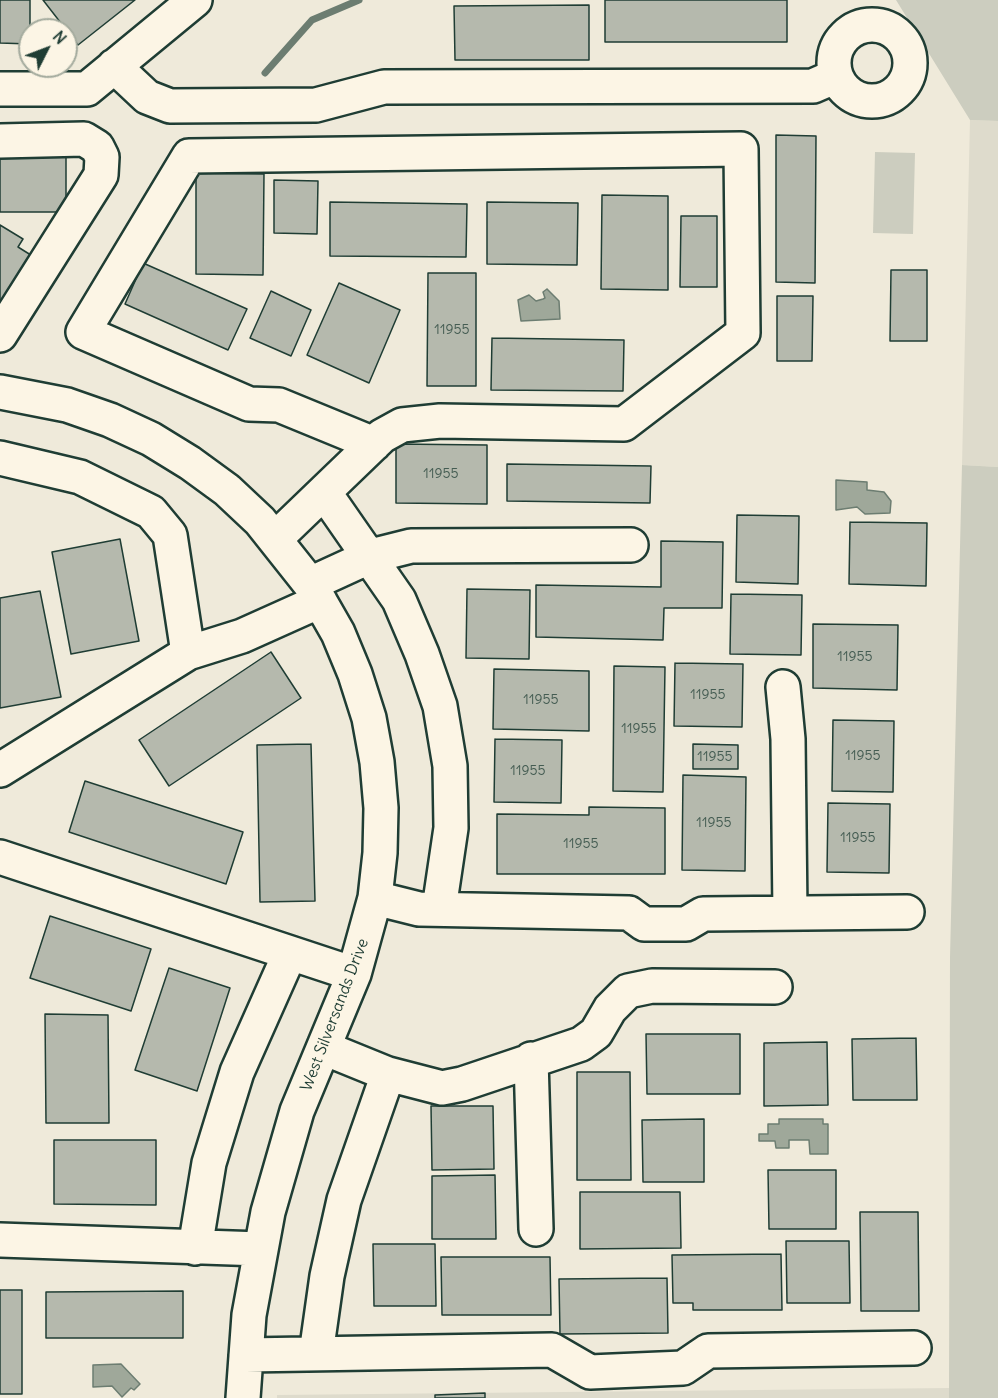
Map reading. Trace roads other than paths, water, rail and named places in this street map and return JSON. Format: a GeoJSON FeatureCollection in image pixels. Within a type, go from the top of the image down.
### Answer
{"type":"FeatureCollection","features":[{"type":"Feature","properties":{"kind":"street"},"geometry":{"type":"LineString","coordinates":[[0,89],[87,89],[195,0]]}},
{"type":"Feature","properties":{"kind":"street"},"geometry":{"type":"LineString","coordinates":[[114,66],[147,97],[170,106],[316,105],[384,87],[813,86],[836,76]]}},
{"type":"Feature","properties":{"kind":"street"},"geometry":{"type":"LineString","coordinates":[[0,141],[84,139],[97,147],[102,158],[101,175],[0,335]]}},
{"type":"Feature","properties":{"kind":"street"},"geometry":{"type":"LineString","coordinates":[[275,539],[374,444],[402,424],[440,421],[624,424],[743,333],[741,149],[189,156],[83,332],[249,404],[279,405],[374,444]]}},
{"type":"Feature","properties":{"kind":"street","name":"West Silversands Drive"},"geometry":{"type":"LineString","coordinates":[[0,392],[67,405],[110,420],[152,439],[227,490],[275,539],[315,593],[338,633],[355,674],[369,718],[377,762],[381,830],[375,898],[354,974],[297,1111],[268,1212],[249,1315],[243,1398]]}},
{"type":"Feature","properties":{"kind":"street"},"geometry":{"type":"LineString","coordinates":[[0,458],[80,477],[151,512],[170,535],[188,653]]}},
{"type":"Feature","properties":{"kind":"street"},"geometry":{"type":"LineString","coordinates":[[324,492],[371,556],[399,600],[422,654],[440,706],[450,766],[451,828],[439,909]]}},
{"type":"Feature","properties":{"kind":"street"},"geometry":{"type":"LineString","coordinates":[[0,770],[188,653],[242,636],[315,593],[371,556],[411,546],[631,545]]}},
{"type":"Feature","properties":{"kind":"street"},"geometry":{"type":"LineString","coordinates":[[783,687],[788,739],[790,913]]}},
{"type":"Feature","properties":{"kind":"street"},"geometry":{"type":"LineString","coordinates":[[0,857],[354,974]]}},
{"type":"Feature","properties":{"kind":"street"},"geometry":{"type":"LineString","coordinates":[[375,898],[419,909],[629,913],[644,924],[686,924],[703,914],[907,912]]}},
{"type":"Feature","properties":{"kind":"street"},"geometry":{"type":"LineString","coordinates":[[195,1248],[209,1162],[237,1072],[290,953]]}},
{"type":"Feature","properties":{"kind":"street"},"geometry":{"type":"LineString","coordinates":[[324,1048],[388,1074],[442,1088],[462,1084],[581,1044],[596,1033],[610,1009],[628,991],[652,986],[775,987]]}},
{"type":"Feature","properties":{"kind":"street"},"geometry":{"type":"LineString","coordinates":[[531,1059],[536,1229]]}},
{"type":"Feature","properties":{"kind":"street"},"geometry":{"type":"LineString","coordinates":[[316,1354],[327,1275],[344,1200],[388,1074]]}},
{"type":"Feature","properties":{"kind":"street"},"geometry":{"type":"LineString","coordinates":[[0,1240],[261,1249]]}},
{"type":"Feature","properties":{"kind":"street"},"geometry":{"type":"LineString","coordinates":[[246,1355],[552,1350],[590,1372],[683,1368],[708,1351],[914,1348]]}},
{"type":"Feature","properties":{"kind":"waterway"},"geometry":{"type":"LineString","coordinates":[[265,73],[312,20],[359,0]]}}]}
